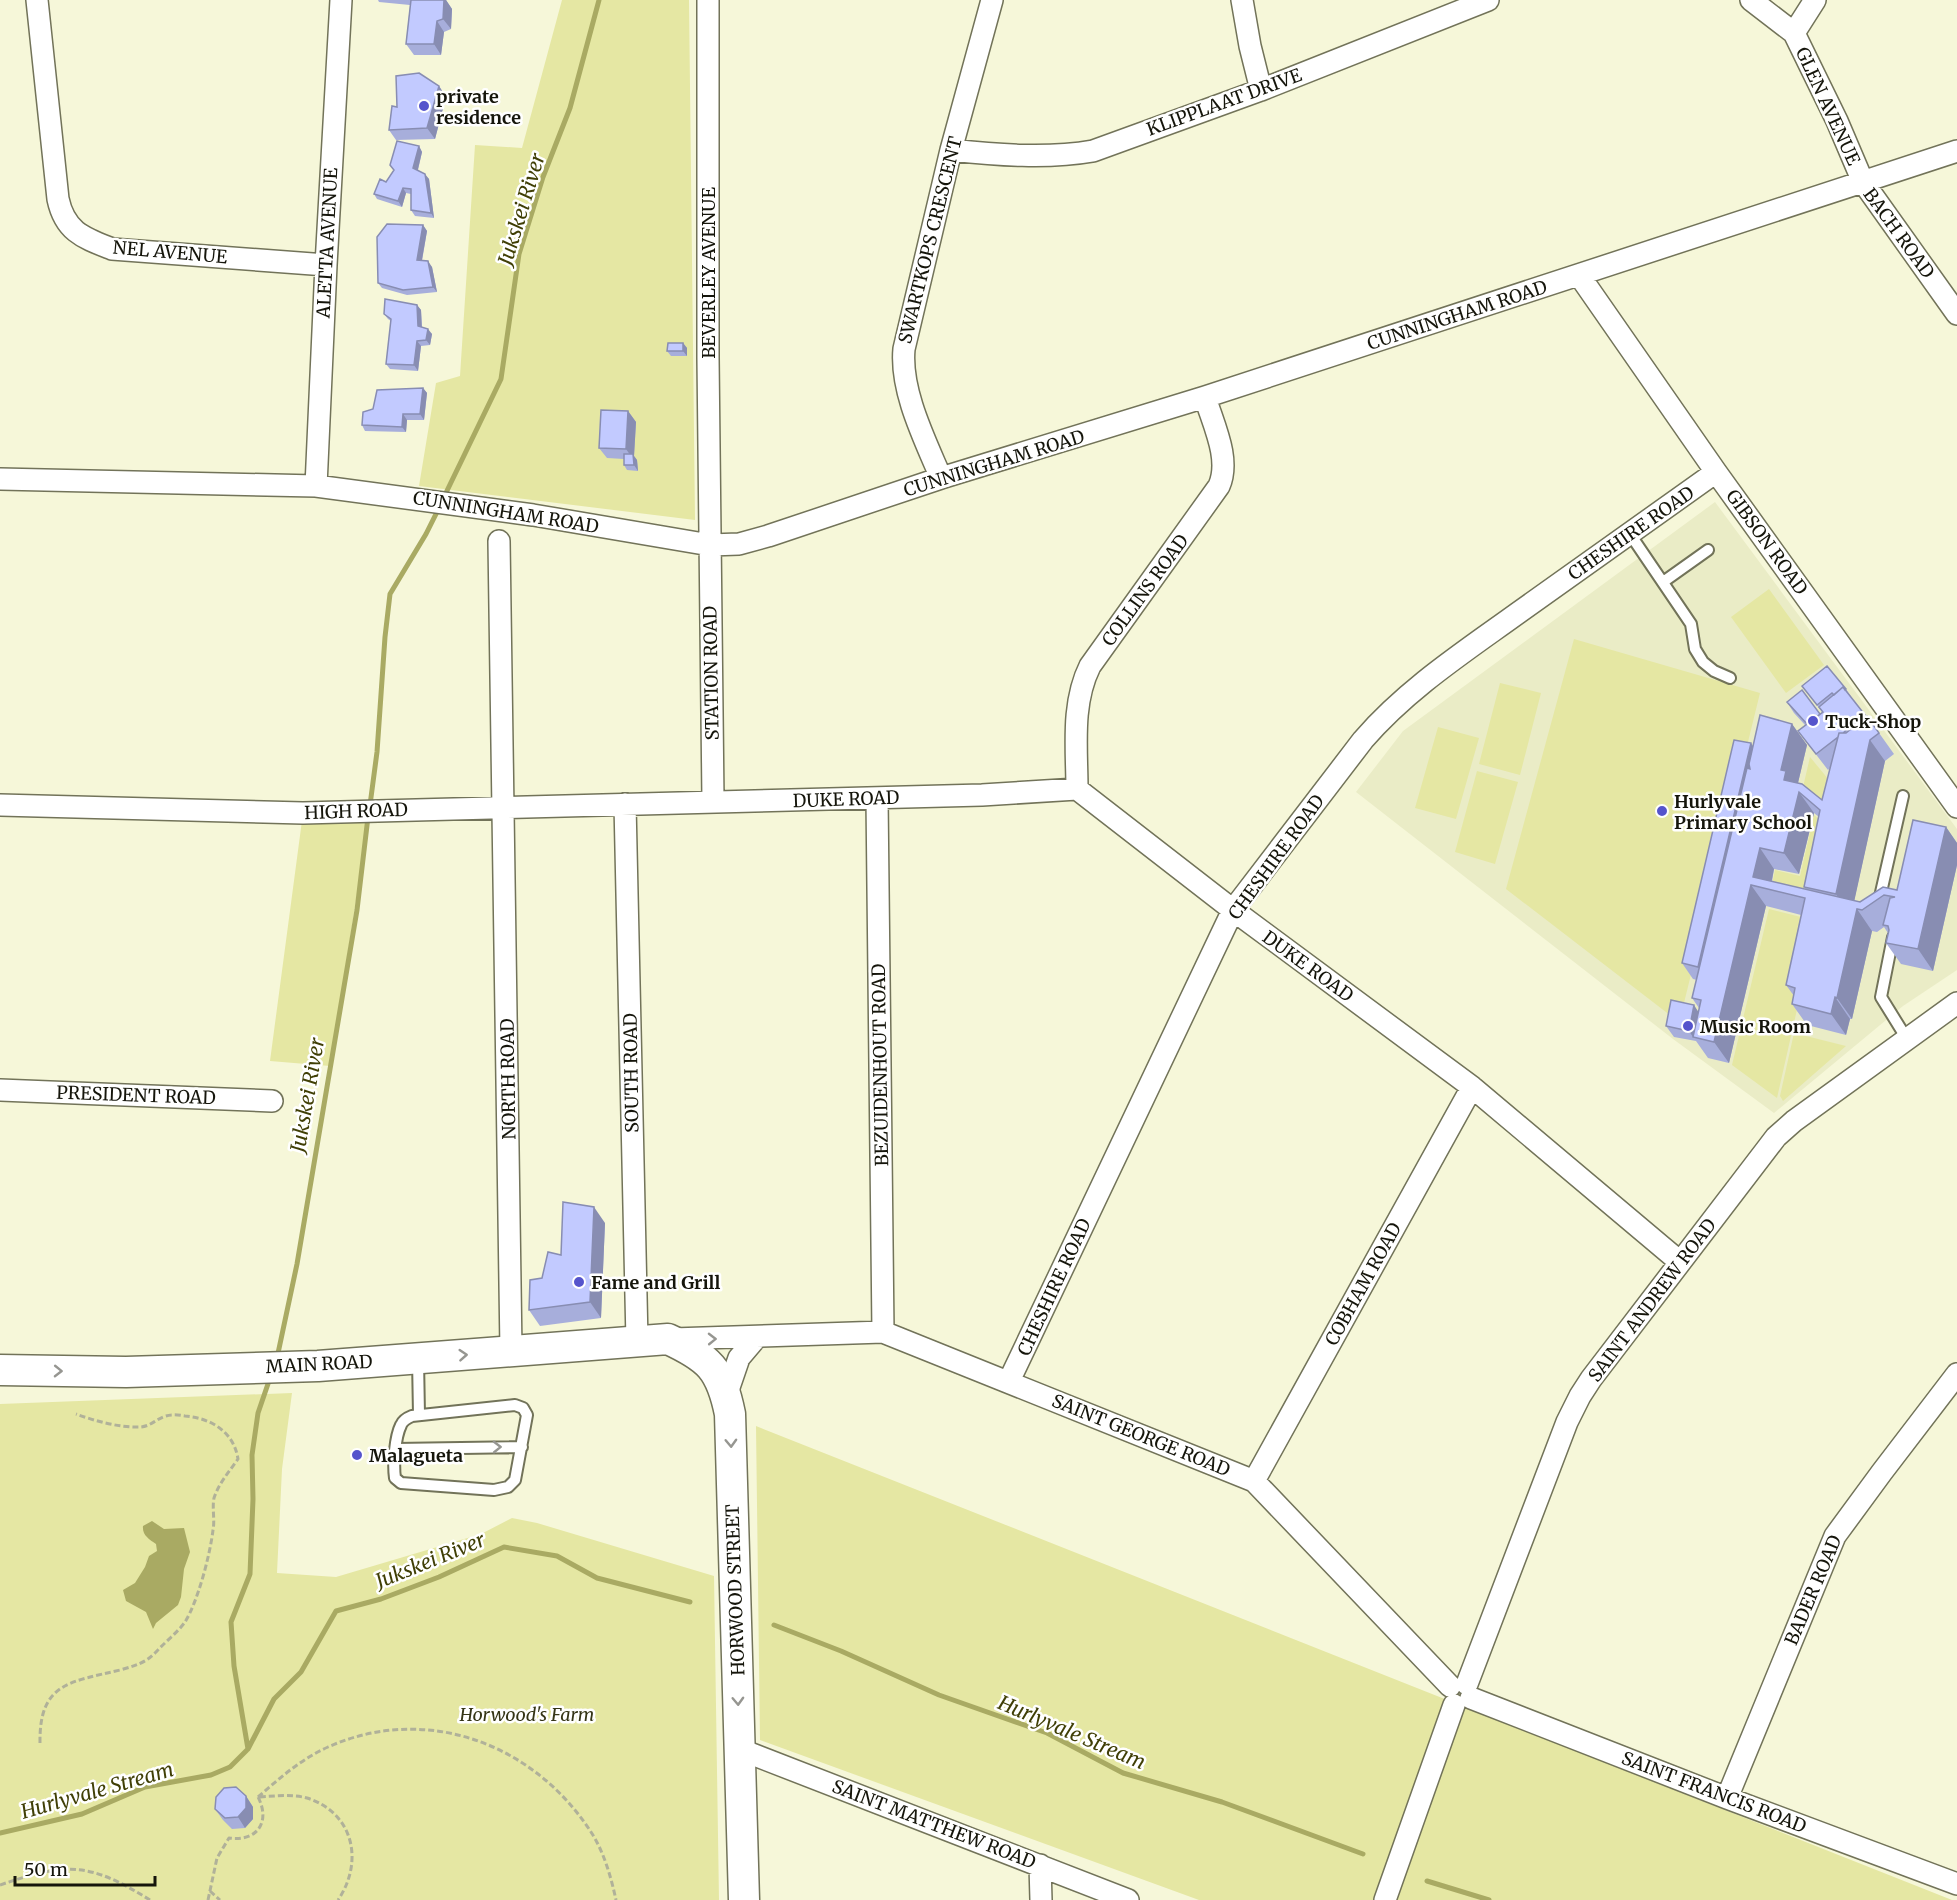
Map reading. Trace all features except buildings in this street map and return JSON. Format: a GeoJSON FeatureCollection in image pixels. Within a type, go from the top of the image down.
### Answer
{"type":"FeatureCollection","features":[{"type":"Feature","properties":{"kind":"main road","name":"HORWOOD STREET"},"geometry":{"type":"LineString","coordinates":[[637,1341],[668,1340],[692,1351],[705,1360],[719,1376],[726,1396],[730,1426],[744,1900]]}},
{"type":"Feature","properties":{"kind":"main road","name":"MAIN ROAD"},"geometry":{"type":"LineString","coordinates":[[0,1370],[126,1372],[318,1366],[637,1341]]}},
{"type":"Feature","properties":{"kind":"street","name":"NEL AVENUE"},"geometry":{"type":"LineString","coordinates":[[37,0],[58,199],[65,218],[80,236],[112,249],[326,265]]}},
{"type":"Feature","properties":{"kind":"street","name":"ALETTA AVENUE"},"geometry":{"type":"LineString","coordinates":[[316,486],[341,0]]}},
{"type":"Feature","properties":{"kind":"street","name":"BEVERLEY AVENUE"},"geometry":{"type":"LineString","coordinates":[[708,0],[710,545]]}},
{"type":"Feature","properties":{"kind":"street","name":"SWARTKOPS CRESCENT"},"geometry":{"type":"LineString","coordinates":[[941,478],[909,397],[902,363],[951,150],[992,0]]}},
{"type":"Feature","properties":{"kind":"street"},"geometry":{"type":"LineString","coordinates":[[1242,0],[1261,90]]}},
{"type":"Feature","properties":{"kind":"street","name":"KLIPPLAAT DRIVE"},"geometry":{"type":"LineString","coordinates":[[951,150],[1004,155],[1093,151],[1261,90],[1488,0]]}},
{"type":"Feature","properties":{"kind":"street"},"geometry":{"type":"LineString","coordinates":[[1751,0],[1794,33]]}},
{"type":"Feature","properties":{"kind":"street","name":"GLEN AVENUE"},"geometry":{"type":"LineString","coordinates":[[1815,0],[1794,33],[1837,121],[1863,182]]}},
{"type":"Feature","properties":{"kind":"street","name":"CUNNINGHAM ROAD"},"geometry":{"type":"LineString","coordinates":[[0,479],[316,486],[533,515],[710,545],[739,544],[941,478],[1205,398],[1957,151]]}},
{"type":"Feature","properties":{"kind":"street","name":"BACH ROAD"},"geometry":{"type":"LineString","coordinates":[[1863,182],[1957,314]]}},
{"type":"Feature","properties":{"kind":"street","name":"GIBSON ROAD"},"geometry":{"type":"LineString","coordinates":[[1579,275],[1716,472],[1957,807]]}},
{"type":"Feature","properties":{"kind":"street","name":"COLLINS ROAD"},"geometry":{"type":"LineString","coordinates":[[1077,789],[1078,708],[1083,681],[1090,666],[1222,478],[1223,463],[1205,398]]}},
{"type":"Feature","properties":{"kind":"street","name":"CHESHIRE ROAD"},"geometry":{"type":"LineString","coordinates":[[1009,1382],[1233,910],[1285,840],[1382,718],[1442,668],[1716,472]]}},
{"type":"Feature","properties":{"kind":"street","name":"NORTH ROAD"},"geometry":{"type":"LineString","coordinates":[[499,541],[511,1351]]}},
{"type":"Feature","properties":{"kind":"street","name":"STATION ROAD"},"geometry":{"type":"LineString","coordinates":[[710,545],[713,801]]}},
{"type":"Feature","properties":{"kind":"street","name":"DUKE ROAD"},"geometry":{"type":"LineString","coordinates":[[713,801],[878,798],[1077,789],[1233,910],[1472,1087],[1680,1262]]}},
{"type":"Feature","properties":{"kind":"street","name":"BEZUIDENHOUT ROAD"},"geometry":{"type":"LineString","coordinates":[[878,798],[883,1332]]}},
{"type":"Feature","properties":{"kind":"street","name":"HIGH ROAD"},"geometry":{"type":"LineString","coordinates":[[0,806],[303,813],[713,801]]}},
{"type":"Feature","properties":{"kind":"street","name":"SOUTH ROAD"},"geometry":{"type":"LineString","coordinates":[[625,804],[637,1341]]}},
{"type":"Feature","properties":{"kind":"street","name":"SAINT ANDREW ROAD"},"geometry":{"type":"LineString","coordinates":[[1385,1900],[1461,1693],[1574,1407],[1591,1379],[1776,1137],[1794,1121],[1957,1003]]}},
{"type":"Feature","properties":{"kind":"street","name":"COBHAM ROAD"},"geometry":{"type":"LineString","coordinates":[[1254,1480],[1472,1087]]}},
{"type":"Feature","properties":{"kind":"street","name":"PRESIDENT ROAD"},"geometry":{"type":"LineString","coordinates":[[0,1090],[272,1101]]}},
{"type":"Feature","properties":{"kind":"street","name":"SAINT GEORGE ROAD"},"geometry":{"type":"LineString","coordinates":[[668,1340],[883,1332],[1254,1480],[1461,1693]]}},
{"type":"Feature","properties":{"kind":"street"},"geometry":{"type":"LineString","coordinates":[[726,1396],[740,1358],[756,1338]]}},
{"type":"Feature","properties":{"kind":"street","name":"BADER ROAD"},"geometry":{"type":"LineString","coordinates":[[1727,1798],[1835,1536],[1862,1497],[1957,1374]]}},
{"type":"Feature","properties":{"kind":"street","name":"SAINT FRANCIS ROAD"},"geometry":{"type":"LineString","coordinates":[[1461,1693],[1727,1798],[1957,1884]]}},
{"type":"Feature","properties":{"kind":"street","name":"SAINT MATTHEW ROAD"},"geometry":{"type":"LineString","coordinates":[[739,1749],[1128,1900]]}},
{"type":"Feature","properties":{"kind":"street"},"geometry":{"type":"LineString","coordinates":[[1040,1865],[1041,1900]]}},
{"type":"Feature","properties":{"kind":"lane"},"geometry":{"type":"LineString","coordinates":[[1630,534],[1691,624],[1695,649],[1703,662],[1714,671],[1730,678]]}},
{"type":"Feature","properties":{"kind":"lane"},"geometry":{"type":"LineString","coordinates":[[1663,582],[1708,550]]}},
{"type":"Feature","properties":{"kind":"lane"},"geometry":{"type":"LineString","coordinates":[[1879,908],[1903,796]]}},
{"type":"Feature","properties":{"kind":"lane"},"geometry":{"type":"LineString","coordinates":[[1888,924],[1893,940],[1881,998],[1907,1038]]}},
{"type":"Feature","properties":{"kind":"lane"},"geometry":{"type":"LineString","coordinates":[[418,1358],[418,1415]]}},
{"type":"Feature","properties":{"kind":"lane"},"geometry":{"type":"LineString","coordinates":[[514,1405],[523,1408],[527,1415],[515,1480],[507,1487],[494,1490],[401,1483],[395,1478],[393,1467],[400,1425],[405,1419],[418,1415],[514,1405]]}},
{"type":"Feature","properties":{"kind":"lane"},"geometry":{"type":"LineString","coordinates":[[396,1449],[522,1447]]}},
{"type":"Feature","properties":{"kind":"path"},"geometry":{"type":"LineString","coordinates":[[40,1743],[40,1729],[45,1705],[63,1685],[78,1679],[141,1664],[183,1624],[202,1578],[207,1559],[214,1529],[214,1500],[224,1477],[238,1459],[236,1448],[219,1426],[196,1417],[165,1416],[151,1425],[132,1427],[76,1414]]}},
{"type":"Feature","properties":{"kind":"path"},"geometry":{"type":"LineString","coordinates":[[258,1797],[291,1768],[329,1747],[370,1733],[413,1729],[457,1734],[498,1747],[535,1769],[567,1798],[592,1833],[610,1873],[616,1900]]}},
{"type":"Feature","properties":{"kind":"path"},"geometry":{"type":"LineString","coordinates":[[208,1900],[217,1858],[229,1838],[248,1837],[259,1829],[264,1813],[258,1797]]}},
{"type":"Feature","properties":{"kind":"path"},"geometry":{"type":"LineString","coordinates":[[258,1797],[306,1798],[338,1816],[353,1851],[348,1883],[338,1900]]}},
{"type":"Feature","properties":{"kind":"path"},"geometry":{"type":"LineString","coordinates":[[0,1886],[52,1869],[77,1869],[97,1872],[113,1878],[150,1900]]}},
{"type":"Feature","properties":{"kind":"path"},"geometry":{"type":"LineString","coordinates":[[210,1890],[220,1900]]}},
{"type":"Feature","properties":{"kind":"shaded area","name":"Hurlyvale Primary School"},"geometry":{"type":"Polygon","coordinates":[[[1715,502],[1957,829],[1957,970],[1903,1006],[1774,1113],[1673,1039],[1356,792],[1403,731],[1715,502]]]}},
{"type":"Feature","properties":{"kind":"shaded area"},"geometry":{"type":"Polygon","coordinates":[[[152,1521],[164,1529],[184,1528],[190,1552],[184,1569],[178,1605],[156,1623],[153,1629],[146,1612],[126,1601],[123,1590],[135,1583],[149,1556],[157,1551],[156,1544],[146,1536],[143,1529],[143,1526],[152,1521]]]}},
{"type":"Feature","properties":{"kind":"green space"},"geometry":{"type":"Polygon","coordinates":[[[562,0],[689,0],[695,520],[419,486],[436,383],[460,376],[475,145],[522,148],[562,0]]]}},
{"type":"Feature","properties":{"kind":"green space"},"geometry":{"type":"Polygon","coordinates":[[[1769,589],[1824,665],[1786,693],[1731,617],[1769,589]]]}},
{"type":"Feature","properties":{"kind":"green space"},"geometry":{"type":"Polygon","coordinates":[[[1574,639],[1760,693],[1683,1007],[1675,1019],[1506,889],[1574,639]]]}},
{"type":"Feature","properties":{"kind":"green space"},"geometry":{"type":"Polygon","coordinates":[[[1500,683],[1541,693],[1520,775],[1479,764],[1500,683]]]}},
{"type":"Feature","properties":{"kind":"green space"},"geometry":{"type":"Polygon","coordinates":[[[1438,727],[1479,738],[1456,819],[1415,808],[1438,727]]]}},
{"type":"Feature","properties":{"kind":"green space"},"geometry":{"type":"Polygon","coordinates":[[[1810,757],[1829,780],[1836,819],[1818,804],[1800,800],[1810,757]]]}},
{"type":"Feature","properties":{"kind":"green space"},"geometry":{"type":"Polygon","coordinates":[[[1477,771],[1518,782],[1495,864],[1455,852],[1477,771]]]}},
{"type":"Feature","properties":{"kind":"green space"},"geometry":{"type":"Polygon","coordinates":[[[370,811],[330,1066],[270,1061],[303,813],[370,811]]]}},
{"type":"Feature","properties":{"kind":"green space"},"geometry":{"type":"Polygon","coordinates":[[[1814,815],[1834,832],[1818,909],[1769,898],[1775,870],[1800,876],[1814,815]]]}},
{"type":"Feature","properties":{"kind":"green space"},"geometry":{"type":"Polygon","coordinates":[[[1769,909],[1817,921],[1777,1098],[1732,1065],[1769,909]]]}},
{"type":"Feature","properties":{"kind":"green space"},"geometry":{"type":"Polygon","coordinates":[[[1794,1033],[1846,1046],[1783,1101],[1780,1096],[1794,1033]]]}},
{"type":"Feature","properties":{"kind":"green space","name":"Horwood's Farm"},"geometry":{"type":"Polygon","coordinates":[[[292,1393],[282,1469],[277,1573],[336,1577],[481,1534],[512,1518],[537,1523],[714,1576],[719,1900],[0,1900],[0,1404],[292,1393]]]}},
{"type":"Feature","properties":{"kind":"green space"},"geometry":{"type":"Polygon","coordinates":[[[756,1426],[1952,1900],[1199,1900],[760,1740],[756,1426]]]}},
{"type":"Feature","properties":{"kind":"waterway","name":"Jukskei River"},"geometry":{"type":"LineString","coordinates":[[443,499],[501,379],[519,254],[543,177],[570,108],[599,0]]}},
{"type":"Feature","properties":{"kind":"waterway","name":"Jukskei River"},"geometry":{"type":"LineString","coordinates":[[370,805],[377,752],[390,594],[439,508]]}},
{"type":"Feature","properties":{"kind":"waterway","name":"Jukskei River"},"geometry":{"type":"LineString","coordinates":[[277,1358],[297,1264],[357,910],[368,817]]}},
{"type":"Feature","properties":{"kind":"waterway","name":"Hurlyvale Stream"},"geometry":{"type":"LineString","coordinates":[[0,1833],[82,1814],[145,1787],[211,1775],[230,1767],[248,1749],[234,1666],[231,1622],[250,1574],[252,1455],[258,1413],[270,1378]]}},
{"type":"Feature","properties":{"kind":"waterway","name":"Jukskei River"},"geometry":{"type":"LineString","coordinates":[[248,1749],[274,1699],[301,1672],[336,1611],[381,1599],[439,1577],[504,1547],[557,1556],[597,1578],[690,1602]]}},
{"type":"Feature","properties":{"kind":"waterway","name":"Hurlyvale Stream"},"geometry":{"type":"LineString","coordinates":[[774,1625],[841,1651],[939,1695],[1047,1733],[1123,1773],[1222,1802],[1363,1854]]}},
{"type":"Feature","properties":{"kind":"waterway","name":"Hurlyvale Stream"},"geometry":{"type":"LineString","coordinates":[[1427,1881],[1489,1900]]}},
{"type":"Feature","properties":{"kind":"place","name":"private residence"},"geometry":{"type":"Point","coordinates":[424,106]}},
{"type":"Feature","properties":{"kind":"place","name":"Tuck-Shop"},"geometry":{"type":"Point","coordinates":[1813,721]}},
{"type":"Feature","properties":{"kind":"place","name":"Hurlyvale Primary School"},"geometry":{"type":"Point","coordinates":[1662,811]}},
{"type":"Feature","properties":{"kind":"place","name":"Music Room"},"geometry":{"type":"Point","coordinates":[1688,1026]}},
{"type":"Feature","properties":{"kind":"place","name":"Fame and Grill"},"geometry":{"type":"Point","coordinates":[579,1282]}},
{"type":"Feature","properties":{"kind":"place","name":"Malagueta"},"geometry":{"type":"Point","coordinates":[357,1455]}}]}
